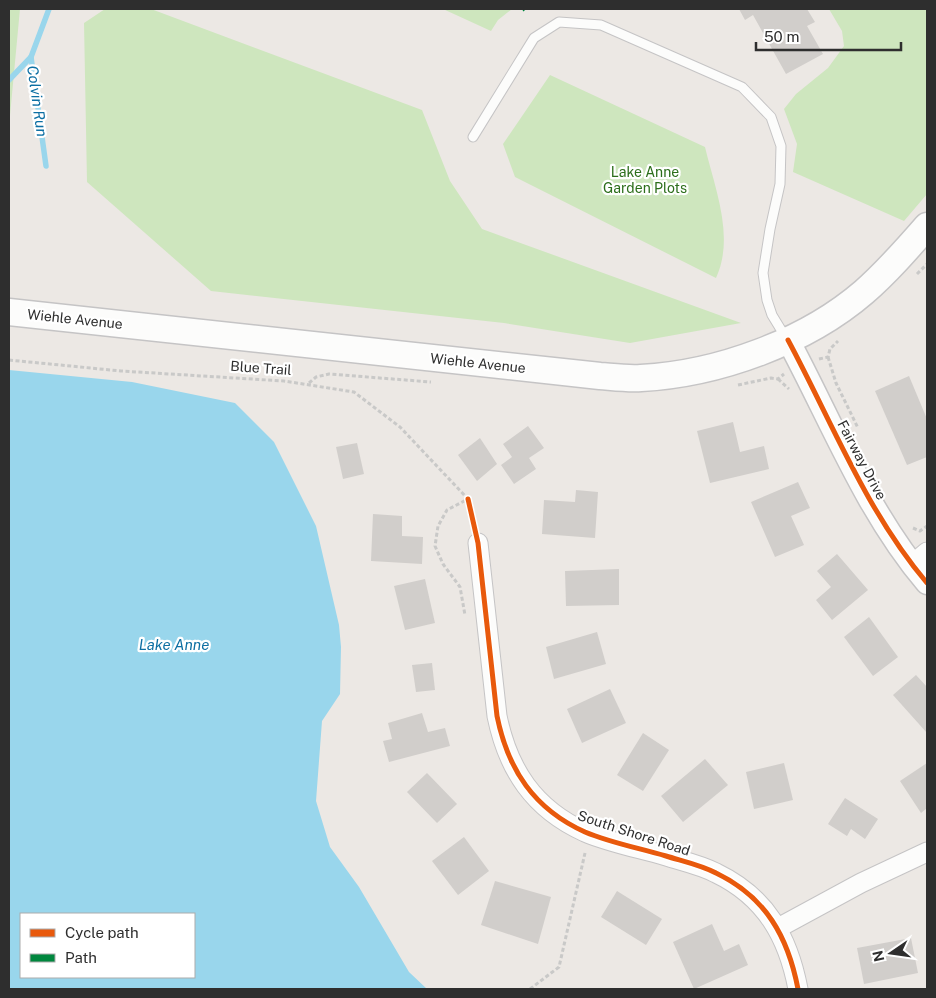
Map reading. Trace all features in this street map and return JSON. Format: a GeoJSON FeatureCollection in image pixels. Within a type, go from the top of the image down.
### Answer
{"type":"FeatureCollection","features":[{"type":"Feature","properties":{"kind":"main road","name":"Wiehle Avenue"},"geometry":{"type":"LineString","coordinates":[[9,312],[616,377],[640,378],[672,375],[711,367],[788,340],[814,327],[858,296],[919,241],[927,226]]}},
{"type":"Feature","properties":{"kind":"street","name":"Fairway Drive"},"geometry":{"type":"LineString","coordinates":[[788,340],[862,486],[882,521],[920,558],[927,582]]}},
{"type":"Feature","properties":{"kind":"street","name":"South Shore Road"},"geometry":{"type":"LineString","coordinates":[[478,543],[496,716],[502,739],[512,764],[525,786],[542,804],[563,820],[586,832],[710,870],[740,887],[761,906],[778,928],[793,963],[798,989]]}},
{"type":"Feature","properties":{"kind":"street"},"geometry":{"type":"LineString","coordinates":[[778,928],[861,883],[927,852]]}},
{"type":"Feature","properties":{"kind":"lane"},"geometry":{"type":"LineString","coordinates":[[473,137],[534,38],[559,22],[601,25],[742,87],[771,117],[780,146],[780,184],[763,273],[772,315],[788,340]]}},
{"type":"Feature","properties":{"kind":"path"},"geometry":{"type":"LineString","coordinates":[[828,357],[836,383],[859,430]]}},
{"type":"Feature","properties":{"kind":"path"},"geometry":{"type":"LineString","coordinates":[[778,379],[792,392]]}},
{"type":"Feature","properties":{"kind":"path"},"geometry":{"type":"LineString","coordinates":[[468,498],[470,508]]}},
{"type":"Feature","properties":{"kind":"path"},"geometry":{"type":"LineString","coordinates":[[912,527],[920,530],[927,526]]}},
{"type":"Feature","properties":{"kind":"path"},"geometry":{"type":"LineString","coordinates":[[530,989],[560,968],[585,853],[594,855]]}},
{"type":"Feature","properties":{"kind":"green space"},"geometry":{"type":"Polygon","coordinates":[[[9,9],[20,9],[9,126],[9,9]]]}},
{"type":"Feature","properties":{"kind":"green space"},"geometry":{"type":"Polygon","coordinates":[[[105,9],[151,9],[422,110],[450,181],[482,229],[741,323],[630,343],[504,323],[211,291],[87,182],[84,23],[105,9]]]}},
{"type":"Feature","properties":{"kind":"green space"},"geometry":{"type":"Polygon","coordinates":[[[443,9],[512,9],[498,20],[491,31],[443,9]]]}},
{"type":"Feature","properties":{"kind":"green space"},"geometry":{"type":"Polygon","coordinates":[[[829,9],[927,9],[927,194],[904,221],[793,172],[797,144],[784,109],[796,94],[828,68],[844,46],[842,31],[829,9]]]}},
{"type":"Feature","properties":{"kind":"green space","name":"Lake Anne Garden Plots"},"geometry":{"type":"Polygon","coordinates":[[[550,75],[705,147],[718,196],[724,230],[724,246],[716,278],[515,177],[503,144],[550,75]]]}},
{"type":"Feature","properties":{"kind":"water","name":"Lake Anne"},"geometry":{"type":"Polygon","coordinates":[[[9,370],[132,382],[235,403],[274,442],[316,526],[339,625],[341,647],[340,694],[322,721],[316,801],[330,847],[359,887],[409,972],[427,989],[9,989],[9,370]]]}},
{"type":"Feature","properties":{"kind":"building"},"geometry":{"type":"Polygon","coordinates":[[[739,9],[807,9],[815,22],[807,26],[823,54],[786,74],[753,15],[745,20],[739,9]]]}},
{"type":"Feature","properties":{"kind":"building"},"geometry":{"type":"Polygon","coordinates":[[[909,376],[927,419],[927,457],[907,465],[875,391],[909,376]]]}},
{"type":"Feature","properties":{"kind":"building"},"geometry":{"type":"Polygon","coordinates":[[[733,422],[740,452],[764,446],[769,469],[710,483],[697,431],[733,422]]]}},
{"type":"Feature","properties":{"kind":"building"},"geometry":{"type":"Polygon","coordinates":[[[528,426],[544,448],[529,458],[536,469],[514,484],[501,465],[512,457],[503,444],[528,426]]]}},
{"type":"Feature","properties":{"kind":"building"},"geometry":{"type":"Polygon","coordinates":[[[480,438],[497,464],[477,481],[458,455],[480,438]]]}},
{"type":"Feature","properties":{"kind":"building"},"geometry":{"type":"Polygon","coordinates":[[[357,443],[364,474],[343,479],[336,447],[357,443]]]}},
{"type":"Feature","properties":{"kind":"building"},"geometry":{"type":"Polygon","coordinates":[[[798,482],[810,508],[791,516],[804,545],[775,557],[751,502],[798,482]]]}},
{"type":"Feature","properties":{"kind":"building"},"geometry":{"type":"Polygon","coordinates":[[[576,490],[598,492],[595,538],[542,534],[544,500],[575,502],[576,490]]]}},
{"type":"Feature","properties":{"kind":"building"},"geometry":{"type":"Polygon","coordinates":[[[373,514],[402,516],[402,536],[423,537],[422,564],[371,561],[373,514]]]}},
{"type":"Feature","properties":{"kind":"building"},"geometry":{"type":"Polygon","coordinates":[[[837,554],[868,590],[832,620],[816,600],[831,587],[817,571],[837,554]]]}},
{"type":"Feature","properties":{"kind":"building"},"geometry":{"type":"Polygon","coordinates":[[[619,569],[619,605],[566,606],[565,571],[619,569]]]}},
{"type":"Feature","properties":{"kind":"building"},"geometry":{"type":"Polygon","coordinates":[[[425,579],[435,623],[405,630],[394,586],[425,579]]]}},
{"type":"Feature","properties":{"kind":"building"},"geometry":{"type":"Polygon","coordinates":[[[869,617],[898,657],[873,676],[844,637],[869,617]]]}},
{"type":"Feature","properties":{"kind":"building"},"geometry":{"type":"Polygon","coordinates":[[[597,632],[606,664],[554,679],[546,647],[597,632]]]}},
{"type":"Feature","properties":{"kind":"building"},"geometry":{"type":"Polygon","coordinates":[[[432,663],[435,690],[416,692],[412,665],[432,663]]]}},
{"type":"Feature","properties":{"kind":"building"},"geometry":{"type":"Polygon","coordinates":[[[916,675],[927,687],[927,733],[893,695],[916,675]]]}},
{"type":"Feature","properties":{"kind":"building"},"geometry":{"type":"Polygon","coordinates":[[[610,689],[626,723],[582,743],[567,709],[610,689]]]}},
{"type":"Feature","properties":{"kind":"building"},"geometry":{"type":"Polygon","coordinates":[[[422,713],[428,732],[445,728],[450,746],[389,762],[383,741],[392,739],[388,723],[422,713]]]}},
{"type":"Feature","properties":{"kind":"building"},"geometry":{"type":"Polygon","coordinates":[[[643,733],[669,750],[643,791],[617,775],[643,733]]]}},
{"type":"Feature","properties":{"kind":"building"},"geometry":{"type":"Polygon","coordinates":[[[705,759],[728,785],[683,822],[661,796],[705,759]]]}},
{"type":"Feature","properties":{"kind":"building"},"geometry":{"type":"Polygon","coordinates":[[[784,763],[793,800],[754,809],[746,772],[784,763]]]}},
{"type":"Feature","properties":{"kind":"building"},"geometry":{"type":"Polygon","coordinates":[[[927,763],[927,808],[921,813],[900,781],[927,763]]]}},
{"type":"Feature","properties":{"kind":"building"},"geometry":{"type":"Polygon","coordinates":[[[427,773],[457,804],[437,823],[407,792],[427,773]]]}},
{"type":"Feature","properties":{"kind":"building"},"geometry":{"type":"Polygon","coordinates":[[[845,798],[878,819],[865,839],[851,829],[847,836],[828,824],[845,798]]]}},
{"type":"Feature","properties":{"kind":"building"},"geometry":{"type":"Polygon","coordinates":[[[464,837],[489,871],[458,895],[432,861],[464,837]]]}},
{"type":"Feature","properties":{"kind":"building"},"geometry":{"type":"Polygon","coordinates":[[[495,881],[551,897],[538,944],[481,925],[495,881]]]}},
{"type":"Feature","properties":{"kind":"building"},"geometry":{"type":"Polygon","coordinates":[[[617,891],[662,919],[646,945],[601,917],[617,891]]]}},
{"type":"Feature","properties":{"kind":"building"},"geometry":{"type":"Polygon","coordinates":[[[712,924],[724,951],[739,944],[748,965],[694,989],[673,942],[712,924]]]}},
{"type":"Feature","properties":{"kind":"building"},"geometry":{"type":"Polygon","coordinates":[[[911,938],[918,973],[864,984],[857,948],[911,938]]]}},
{"type":"Feature","properties":{"kind":"waterway","name":"Colvin Run"},"geometry":{"type":"LineString","coordinates":[[46,166],[31,57],[49,9]]}},
{"type":"Feature","properties":{"kind":"waterway"},"geometry":{"type":"LineString","coordinates":[[9,80],[31,57]]}},
{"type":"Feature","properties":{"kind":"cycle path"},"geometry":{"type":"LineString","coordinates":[[788,340],[868,496],[905,555],[927,583]]}},
{"type":"Feature","properties":{"kind":"cycle path"},"geometry":{"type":"LineString","coordinates":[[468,499],[478,543],[497,716],[508,754],[526,786],[551,812],[585,832],[691,863],[716,873],[748,894],[772,920],[781,936],[794,970],[798,989]]}}]}
